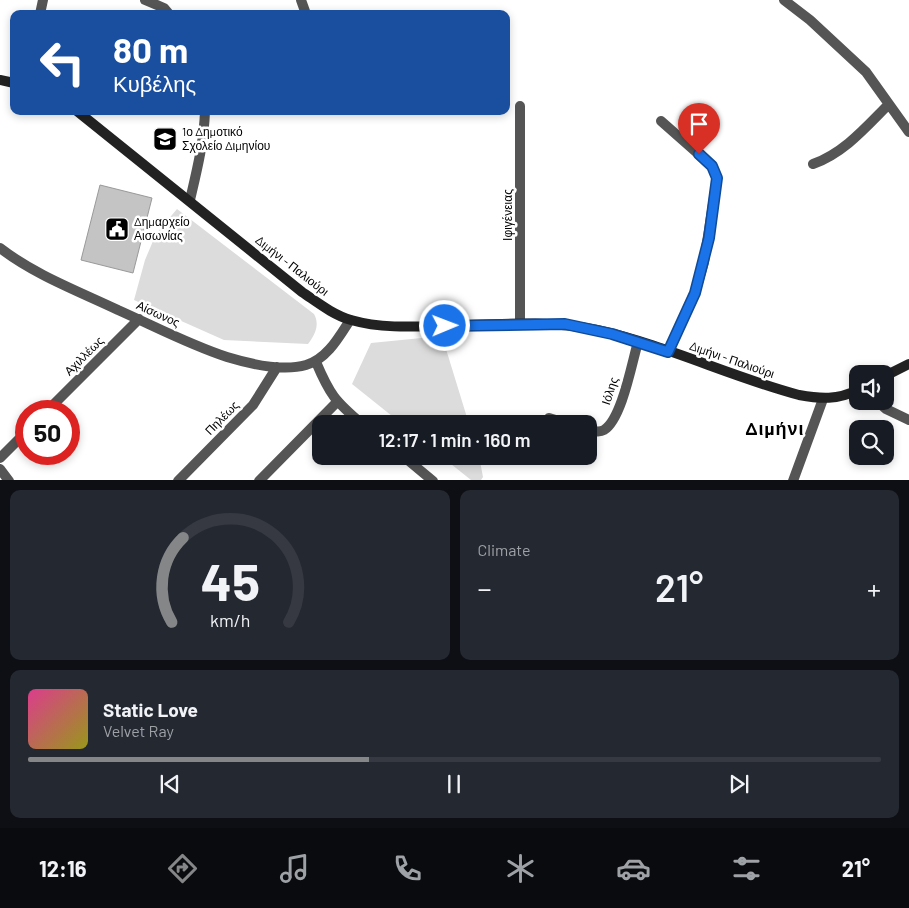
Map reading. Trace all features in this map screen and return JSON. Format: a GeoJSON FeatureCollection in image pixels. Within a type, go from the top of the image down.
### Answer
{"type":"FeatureCollection","features":[{"type":"Feature","properties":{"kind":"main road","name":"Διμήνι - Παλιούρι"},"geometry":{"type":"LineString","coordinates":[[83,115],[302,292],[326,308],[350,320],[408,327],[565,324],[596,330],[638,342],[786,391],[823,399]]}},
{"type":"Feature","properties":{"kind":"main road"},"geometry":{"type":"LineString","coordinates":[[894,372],[909,364]]}},
{"type":"Feature","properties":{"kind":"main road"},"geometry":{"type":"LineString","coordinates":[[823,399],[837,398],[849,393]]}},
{"type":"Feature","properties":{"kind":"street"},"geometry":{"type":"LineString","coordinates":[[145,0],[166,10]]}},
{"type":"Feature","properties":{"kind":"street"},"geometry":{"type":"LineString","coordinates":[[784,0],[849,55],[866,72],[909,132]]}},
{"type":"Feature","properties":{"kind":"street"},"geometry":{"type":"LineString","coordinates":[[813,164],[826,159],[848,144],[888,104]]}},
{"type":"Feature","properties":{"kind":"street","name":"Ιφιγένειας"},"geometry":{"type":"LineString","coordinates":[[520,106],[520,324]]}},
{"type":"Feature","properties":{"kind":"street"},"geometry":{"type":"LineString","coordinates":[[190,200],[200,156],[204,115]]}},
{"type":"Feature","properties":{"kind":"street"},"geometry":{"type":"LineString","coordinates":[[661,120],[712,166],[717,178],[704,262],[695,293],[668,352]]}},
{"type":"Feature","properties":{"kind":"street","name":"Αίσωνος"},"geometry":{"type":"LineString","coordinates":[[0,248],[40,273],[227,357],[277,367],[304,366],[316,362]]}},
{"type":"Feature","properties":{"kind":"street","name":"Αχιλλέως"},"geometry":{"type":"LineString","coordinates":[[58,400],[139,319]]}},
{"type":"Feature","properties":{"kind":"street"},"geometry":{"type":"LineString","coordinates":[[350,320],[335,342],[316,362],[326,386],[336,403],[351,415]]}},
{"type":"Feature","properties":{"kind":"street","name":"Ιόλης"},"geometry":{"type":"LineString","coordinates":[[597,432],[605,429],[614,418],[638,342]]}},
{"type":"Feature","properties":{"kind":"street","name":"Πηλέως"},"geometry":{"type":"LineString","coordinates":[[178,480],[253,405],[277,367]]}},
{"type":"Feature","properties":{"kind":"street"},"geometry":{"type":"LineString","coordinates":[[794,480],[823,399]]}},
{"type":"Feature","properties":{"kind":"street"},"geometry":{"type":"LineString","coordinates":[[259,480],[336,403]]}},
{"type":"Feature","properties":{"kind":"street"},"geometry":{"type":"LineString","coordinates":[[888,410],[909,420]]}},
{"type":"Feature","properties":{"kind":"street"},"geometry":{"type":"LineString","coordinates":[[0,458],[15,443]]}},
{"type":"Feature","properties":{"kind":"street"},"geometry":{"type":"LineString","coordinates":[[414,465],[433,480]]}},
{"type":"Feature","properties":{"kind":"street"},"geometry":{"type":"LineString","coordinates":[[0,469],[9,480]]}},
{"type":"Feature","properties":{"kind":"shaded area"},"geometry":{"type":"Polygon","coordinates":[[[177,209],[314,314],[317,322],[316,330],[308,344],[224,340],[134,300],[145,260],[156,234],[177,209]]]}},
{"type":"Feature","properties":{"kind":"shaded area"},"geometry":{"type":"Polygon","coordinates":[[[442,336],[466,415],[391,415],[352,384],[371,343],[442,336]]]}},
{"type":"Feature","properties":{"kind":"shaded area"},"geometry":{"type":"Polygon","coordinates":[[[452,465],[481,465],[483,477],[481,480],[471,480],[452,465]]]}},
{"type":"Feature","properties":{"kind":"building","name":"Δημαρχείο Αισωνίας"},"geometry":{"type":"Polygon","coordinates":[[[100,185],[152,198],[133,273],[81,260],[100,185]]]}},
{"type":"Feature","properties":{"kind":"place","name":"1ο Δημοτικό Σχολείο Διμηνίου"},"geometry":{"type":"Point","coordinates":[165,139]}},
{"type":"Feature","properties":{"kind":"place","name":"Δημαρχείο Αισωνίας"},"geometry":{"type":"Point","coordinates":[117,229]}},
{"type":"Feature","properties":{"kind":"district","name":"Διμήνι"},"geometry":{"type":"Point","coordinates":[775,429]}},
{"type":"Feature","properties":{"kind":"route"},"geometry":{"type":"LineString","coordinates":[[445,326],[565,324],[627,338],[668,352],[695,293],[709,238],[717,178],[712,166],[699,154]]}}]}
